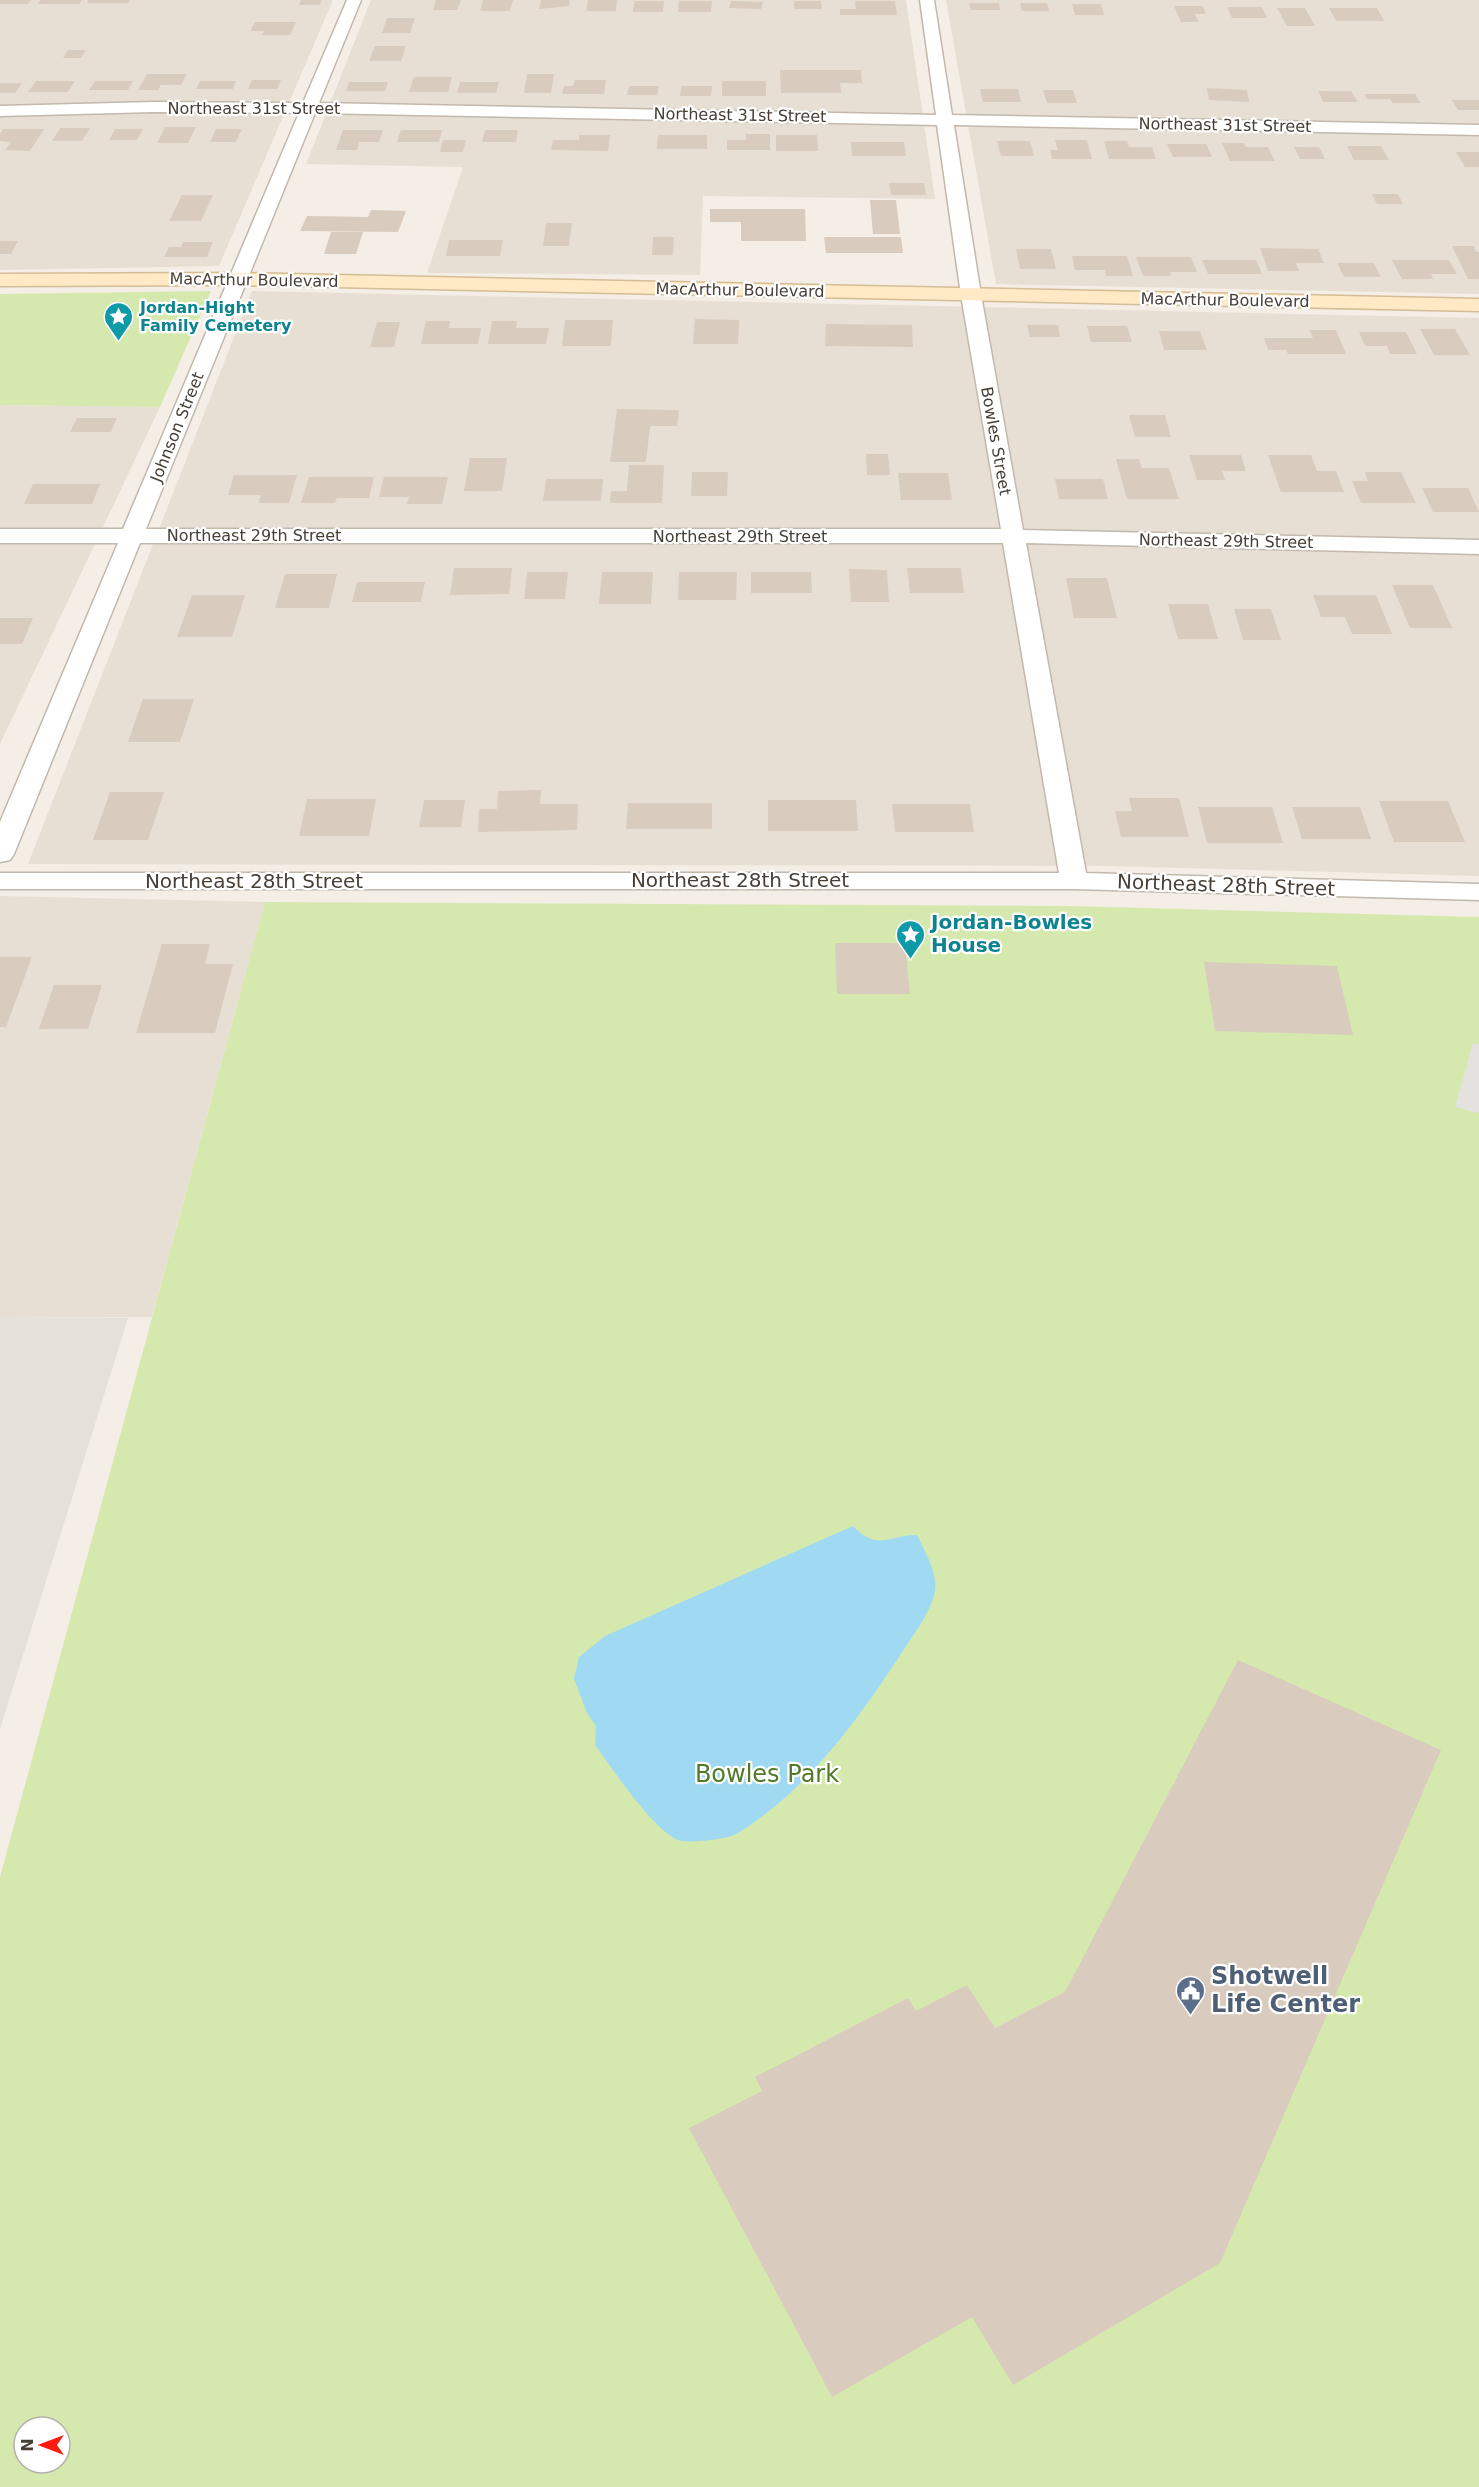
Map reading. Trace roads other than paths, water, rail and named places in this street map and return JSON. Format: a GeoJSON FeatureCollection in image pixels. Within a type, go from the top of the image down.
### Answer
{"type":"FeatureCollection","features":[{"type":"Feature","properties":{"kind":"main road","name":"MacArthur Boulevard"},"geometry":{"type":"LineString","coordinates":[[0,280],[237,279],[1479,305]]}},
{"type":"Feature","properties":{"kind":"street","name":"Johnson Street"},"geometry":{"type":"LineString","coordinates":[[0,854],[354,0]]}},
{"type":"Feature","properties":{"kind":"street","name":"Bowles Street"},"geometry":{"type":"LineString","coordinates":[[927,0],[971,295],[1074,881]]}},
{"type":"Feature","properties":{"kind":"street","name":"Northeast 31st Street"},"geometry":{"type":"LineString","coordinates":[[0,111],[154,107],[309,108],[1479,130]]}},
{"type":"Feature","properties":{"kind":"street","name":"Northeast 29th Street"},"geometry":{"type":"LineString","coordinates":[[0,536],[1012,536],[1479,547]]}},
{"type":"Feature","properties":{"kind":"street","name":"Northeast 28th Street"},"geometry":{"type":"LineString","coordinates":[[0,881],[1074,881],[1479,892]]}},
{"type":"Feature","properties":{"kind":"water"},"geometry":{"type":"Polygon","coordinates":[[[853,1526],[862,1534],[877,1540],[917,1535],[931,1564],[935,1580],[934,1595],[924,1618],[848,1729],[785,1798],[732,1836],[698,1841],[678,1840],[668,1834],[645,1812],[595,1745],[596,1726],[587,1713],[574,1679],[579,1657],[605,1636],[853,1526]]]}},
{"type":"Feature","properties":{"kind":"place","name":"Jordan-Hight Family Cemetery"},"geometry":{"type":"Point","coordinates":[119,342]}},
{"type":"Feature","properties":{"kind":"place","name":"Jordan-Bowles House"},"geometry":{"type":"Point","coordinates":[910,960]}},
{"type":"Feature","properties":{"kind":"place","name":"Shotwell Life Center"},"geometry":{"type":"Point","coordinates":[1190,2016]}},
{"type":"Feature","properties":{"kind":"park label","name":"Bowles Park"},"geometry":{"type":"Point","coordinates":[767,1774]}}]}
